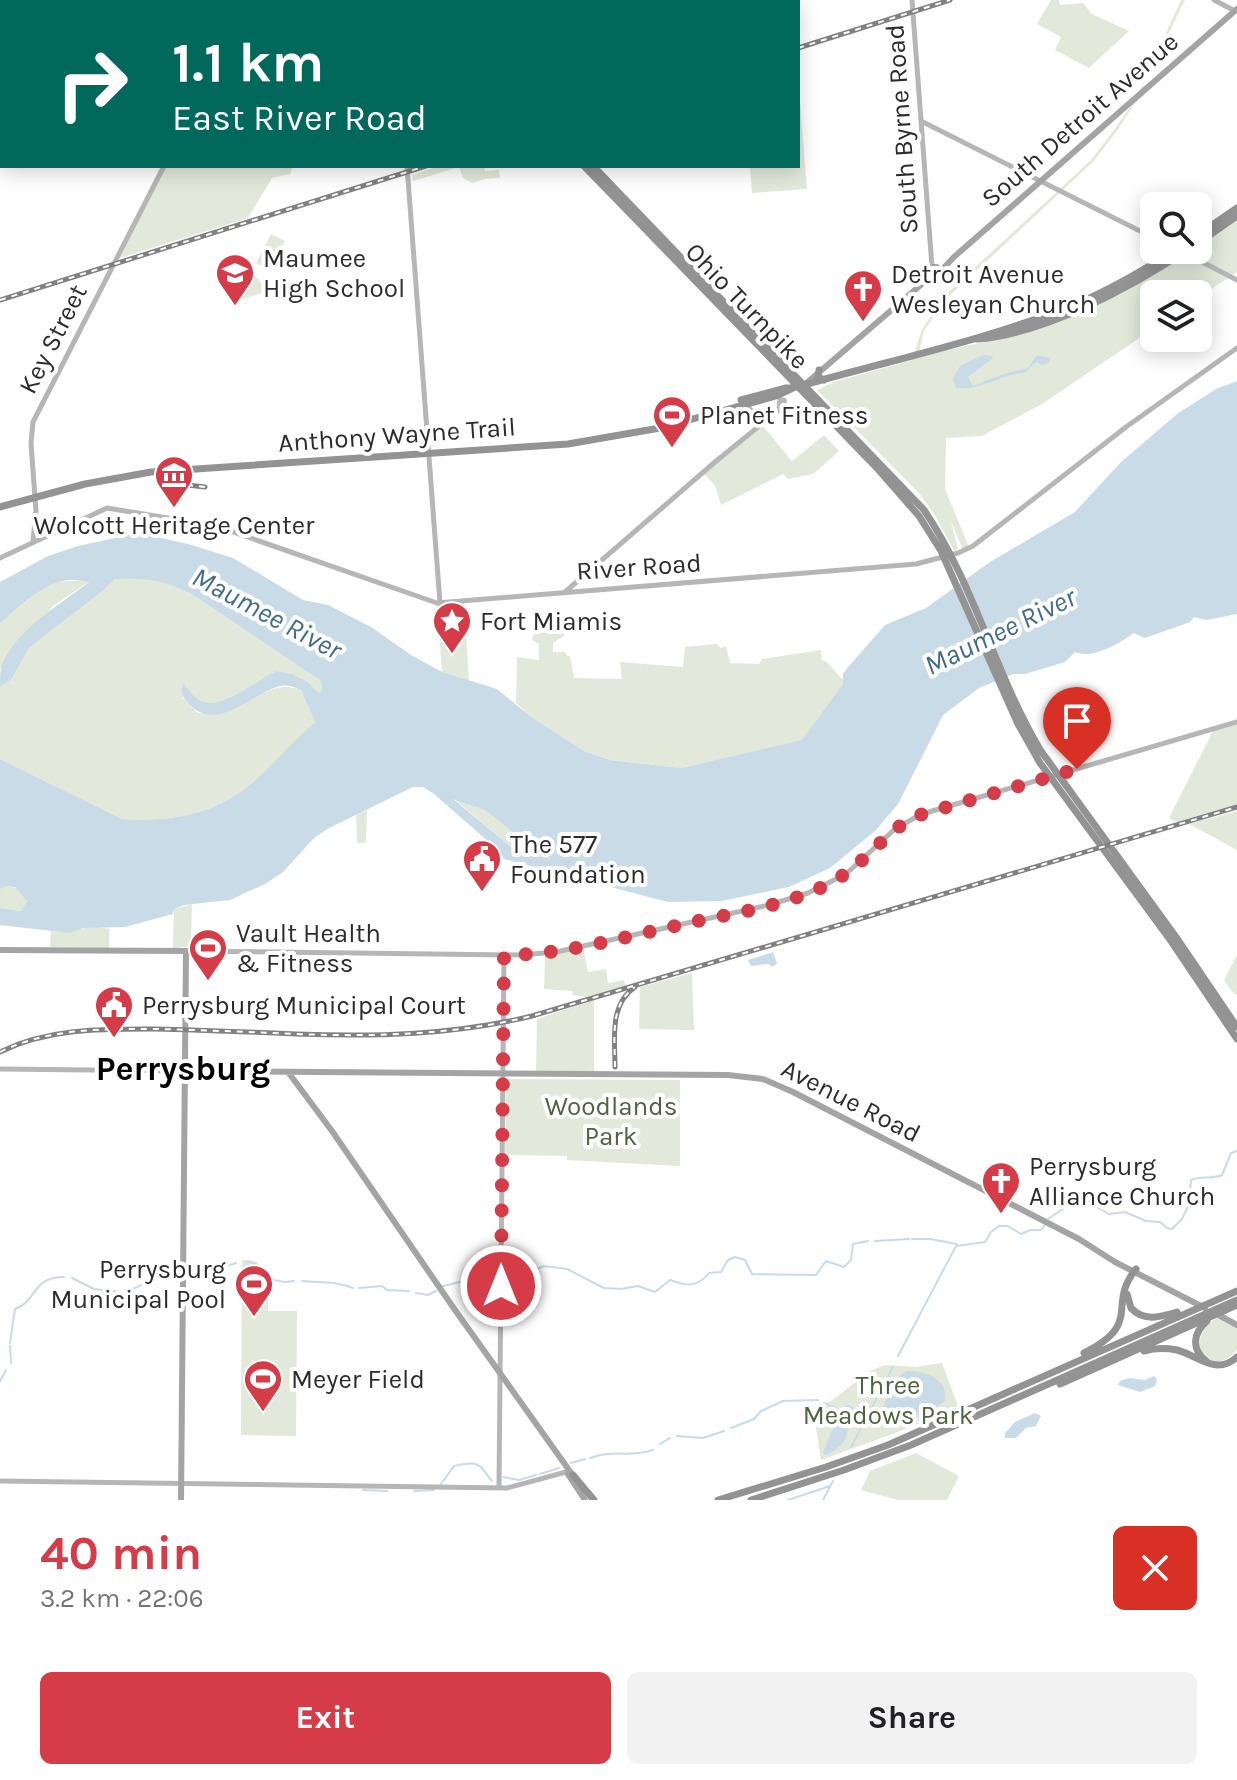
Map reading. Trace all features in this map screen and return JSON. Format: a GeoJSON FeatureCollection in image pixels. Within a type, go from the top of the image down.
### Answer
{"type":"FeatureCollection","features":[{"type":"Feature","properties":{"kind":"highway","name":"Ohio Turnpike"},"geometry":{"type":"LineString","coordinates":[[586,168],[904,498],[957,575]]}},
{"type":"Feature","properties":{"kind":"highway","name":"Ohio Turnpike"},"geometry":{"type":"LineString","coordinates":[[595,168],[909,492],[937,529],[1008,693],[1049,769],[1237,1027]]}},
{"type":"Feature","properties":{"kind":"highway"},"geometry":{"type":"LineString","coordinates":[[1212,226],[1237,208]]}},
{"type":"Feature","properties":{"kind":"highway"},"geometry":{"type":"LineString","coordinates":[[1212,233],[1237,216]]}},
{"type":"Feature","properties":{"kind":"highway","name":"Anthony Wayne Trail"},"geometry":{"type":"LineString","coordinates":[[0,505],[151,472],[601,436],[661,423],[971,340],[1073,305],[1156,264]]}},
{"type":"Feature","properties":{"kind":"highway","name":"Anthony Wayne Trail"},"geometry":{"type":"LineString","coordinates":[[971,340],[1012,332],[1092,304],[1162,264]]}},
{"type":"Feature","properties":{"kind":"highway"},"geometry":{"type":"LineString","coordinates":[[819,370],[818,377],[826,380]]}},
{"type":"Feature","properties":{"kind":"highway","name":"Anthony Wayne Trail"},"geometry":{"type":"LineString","coordinates":[[428,451],[568,444],[624,436],[750,406],[789,389]]}},
{"type":"Feature","properties":{"kind":"highway"},"geometry":{"type":"LineString","coordinates":[[624,436],[658,433]]}},
{"type":"Feature","properties":{"kind":"highway","name":"Ohio Turnpike"},"geometry":{"type":"LineString","coordinates":[[1216,1000],[1237,1039]]}},
{"type":"Feature","properties":{"kind":"highway"},"geometry":{"type":"LineString","coordinates":[[1135,1271],[1127,1294],[1132,1311],[1148,1318],[1177,1312]]}},
{"type":"Feature","properties":{"kind":"highway"},"geometry":{"type":"LineString","coordinates":[[1009,1391],[1105,1342],[1117,1330],[1125,1289],[1135,1271]]}},
{"type":"Feature","properties":{"kind":"highway"},"geometry":{"type":"LineString","coordinates":[[1083,1354],[1237,1288]]}},
{"type":"Feature","properties":{"kind":"highway"},"geometry":{"type":"LineString","coordinates":[[708,1500],[722,1499],[866,1454],[1237,1288]]}},
{"type":"Feature","properties":{"kind":"highway"},"geometry":{"type":"LineString","coordinates":[[1231,1309],[1201,1326],[1195,1345],[1200,1356],[1215,1364],[1229,1361],[1237,1355]]}},
{"type":"Feature","properties":{"kind":"highway"},"geometry":{"type":"LineString","coordinates":[[983,1413],[1050,1388],[1231,1309]]}},
{"type":"Feature","properties":{"kind":"highway"},"geometry":{"type":"LineString","coordinates":[[751,1500],[866,1462],[1231,1309]]}},
{"type":"Feature","properties":{"kind":"highway"},"geometry":{"type":"LineString","coordinates":[[1123,1356],[1150,1349],[1169,1349],[1218,1366],[1229,1363],[1237,1355]]}},
{"type":"Feature","properties":{"kind":"highway"},"geometry":{"type":"LineString","coordinates":[[570,1473],[589,1499]]}},
{"type":"Feature","properties":{"kind":"main road","name":"South Detroit Avenue"},"geometry":{"type":"LineString","coordinates":[[808,383],[819,370],[949,261],[1236,10]]}},
{"type":"Feature","properties":{"kind":"main road"},"geometry":{"type":"LineString","coordinates":[[0,950],[186,951],[181,1500]]}},
{"type":"Feature","properties":{"kind":"main road","name":"Avenue Road"},"geometry":{"type":"LineString","coordinates":[[185,1071],[728,1075],[763,1079],[1191,1299],[1231,1309],[1237,1323]]}},
{"type":"Feature","properties":{"kind":"main road"},"geometry":{"type":"LineString","coordinates":[[288,1072],[497,1363],[509,1390],[570,1473]]}},
{"type":"Feature","properties":{"kind":"main road"},"geometry":{"type":"LineString","coordinates":[[300,1072],[306,1095]]}},
{"type":"Feature","properties":{"kind":"main road"},"geometry":{"type":"LineString","coordinates":[[501,1375],[570,1473]]}},
{"type":"Feature","properties":{"kind":"main road"},"geometry":{"type":"LineString","coordinates":[[501,1392],[504,1388],[509,1390]]}},
{"type":"Feature","properties":{"kind":"street","name":"South Byrne Road"},"geometry":{"type":"LineString","coordinates":[[912,0],[935,270]]}},
{"type":"Feature","properties":{"kind":"street"},"geometry":{"type":"LineString","coordinates":[[1214,0],[1236,10]]}},
{"type":"Feature","properties":{"kind":"street"},"geometry":{"type":"LineString","coordinates":[[921,121],[1140,231]]}},
{"type":"Feature","properties":{"kind":"street","name":"Key Street"},"geometry":{"type":"LineString","coordinates":[[33,542],[36,495],[31,443],[33,422],[163,168]]}},
{"type":"Feature","properties":{"kind":"street"},"geometry":{"type":"LineString","coordinates":[[407,168],[440,603]]}},
{"type":"Feature","properties":{"kind":"street"},"geometry":{"type":"LineString","coordinates":[[1207,264],[1237,280]]}},
{"type":"Feature","properties":{"kind":"street","name":"River Road"},"geometry":{"type":"LineString","coordinates":[[0,558],[102,510],[123,510],[216,526],[440,603],[916,564],[973,546],[1126,427],[1237,348]]}},
{"type":"Feature","properties":{"kind":"street"},"geometry":{"type":"LineString","coordinates":[[750,406],[762,422]]}},
{"type":"Feature","properties":{"kind":"street"},"geometry":{"type":"LineString","coordinates":[[563,593],[779,408]]}},
{"type":"Feature","properties":{"kind":"street"},"geometry":{"type":"LineString","coordinates":[[186,951],[504,955],[556,952],[795,898],[843,876],[896,828],[916,816],[1237,722]]}},
{"type":"Feature","properties":{"kind":"street"},"geometry":{"type":"LineString","coordinates":[[497,1363],[504,955]]}},
{"type":"Feature","properties":{"kind":"street"},"geometry":{"type":"LineString","coordinates":[[0,1069],[185,1071]]}},
{"type":"Feature","properties":{"kind":"street"},"geometry":{"type":"LineString","coordinates":[[499,1488],[501,1375]]}},
{"type":"Feature","properties":{"kind":"street"},"geometry":{"type":"LineString","coordinates":[[0,1481],[499,1488],[516,1487],[570,1473]]}},
{"type":"Feature","properties":{"kind":"green space"},"geometry":{"type":"Polygon","coordinates":[[[1051,0],[1059,0],[1060,5],[1083,3],[1092,14],[1129,31],[1089,68],[1055,50],[1061,37],[1037,24],[1051,0]]]}},
{"type":"Feature","properties":{"kind":"green space"},"geometry":{"type":"Polygon","coordinates":[[[1181,0],[1185,0],[1143,85],[1144,95],[1093,162],[945,300],[924,331],[918,357],[1038,326],[1084,309],[1140,281],[1140,338],[1042,404],[982,436],[946,438],[945,489],[969,547],[963,550],[951,521],[958,549],[954,551],[919,493],[817,390],[834,382],[912,360],[922,329],[944,296],[1091,160],[1136,99],[1181,0]]]}},
{"type":"Feature","properties":{"kind":"green space"},"geometry":{"type":"Polygon","coordinates":[[[800,102],[807,189],[752,193],[750,168],[800,168],[800,102]]]}},
{"type":"Feature","properties":{"kind":"green space"},"geometry":{"type":"Polygon","coordinates":[[[165,168],[292,168],[290,174],[272,178],[248,218],[120,258],[165,168]]]}},
{"type":"Feature","properties":{"kind":"green space"},"geometry":{"type":"Polygon","coordinates":[[[433,168],[456,168],[413,181],[412,175],[433,168]]]}},
{"type":"Feature","properties":{"kind":"green space"},"geometry":{"type":"Polygon","coordinates":[[[459,168],[499,170],[500,178],[472,183],[463,178],[459,168]]]}},
{"type":"Feature","properties":{"kind":"green space"},"geometry":{"type":"Polygon","coordinates":[[[1237,220],[1237,272],[1212,289],[1212,280],[1143,280],[1169,264],[1212,264],[1212,237],[1237,220]]]}},
{"type":"Feature","properties":{"kind":"green space"},"geometry":{"type":"Polygon","coordinates":[[[271,234],[285,241],[270,270],[256,263],[271,234]]]}},
{"type":"Feature","properties":{"kind":"green space"},"geometry":{"type":"Polygon","coordinates":[[[238,270],[259,279],[265,292],[237,301],[228,274],[238,270]]]}},
{"type":"Feature","properties":{"kind":"green space"},"geometry":{"type":"Polygon","coordinates":[[[763,426],[792,461],[824,435],[839,451],[813,474],[788,479],[783,474],[721,505],[715,485],[704,474],[763,426]]]}},
{"type":"Feature","properties":{"kind":"green space"},"geometry":{"type":"Polygon","coordinates":[[[142,577],[169,582],[190,593],[321,681],[322,690],[319,693],[300,678],[276,671],[229,699],[209,704],[198,701],[183,684],[183,698],[198,713],[214,714],[234,709],[280,687],[301,690],[315,722],[256,780],[233,797],[203,811],[172,818],[122,819],[0,759],[0,687],[11,680],[29,648],[104,590],[114,578],[142,577]]]}},
{"type":"Feature","properties":{"kind":"green space"},"geometry":{"type":"Polygon","coordinates":[[[90,581],[53,606],[24,635],[0,669],[0,623],[48,583],[90,581]]]}},
{"type":"Feature","properties":{"kind":"green space"},"geometry":{"type":"Polygon","coordinates":[[[464,601],[469,681],[442,672],[437,603],[464,601]]]}},
{"type":"Feature","properties":{"kind":"green space"},"geometry":{"type":"Polygon","coordinates":[[[563,632],[564,636],[553,643],[553,652],[565,652],[570,656],[574,678],[622,679],[620,662],[683,667],[685,647],[716,644],[721,648],[726,646],[730,663],[759,664],[762,659],[821,650],[822,660],[843,680],[843,684],[803,740],[681,768],[611,760],[584,751],[530,716],[516,703],[517,657],[539,660],[539,644],[532,640],[534,633],[563,632]]]}},
{"type":"Feature","properties":{"kind":"green space"},"geometry":{"type":"Polygon","coordinates":[[[1237,724],[1237,804],[1177,822],[1169,818],[1213,731],[1237,724]]]}},
{"type":"Feature","properties":{"kind":"green space"},"geometry":{"type":"Polygon","coordinates":[[[453,798],[485,810],[552,859],[516,851],[453,798]]]}},
{"type":"Feature","properties":{"kind":"green space"},"geometry":{"type":"Polygon","coordinates":[[[367,810],[366,843],[357,843],[356,815],[367,810]]]}},
{"type":"Feature","properties":{"kind":"green space"},"geometry":{"type":"Polygon","coordinates":[[[1237,811],[1237,850],[1189,824],[1237,811]]]}},
{"type":"Feature","properties":{"kind":"green space"},"geometry":{"type":"Polygon","coordinates":[[[7,886],[17,888],[27,900],[22,911],[0,908],[0,889],[7,886]]]}},
{"type":"Feature","properties":{"kind":"green space"},"geometry":{"type":"Polygon","coordinates":[[[192,904],[191,946],[170,949],[173,947],[174,909],[192,904]]]}},
{"type":"Feature","properties":{"kind":"green space"},"geometry":{"type":"Polygon","coordinates":[[[109,929],[109,948],[50,947],[51,931],[109,929]]]}},
{"type":"Feature","properties":{"kind":"green space"},"geometry":{"type":"Polygon","coordinates":[[[583,947],[588,972],[606,969],[608,983],[624,980],[625,986],[586,997],[573,995],[572,991],[544,989],[545,956],[583,947]]]}},
{"type":"Feature","properties":{"kind":"green space"},"geometry":{"type":"Polygon","coordinates":[[[1237,955],[1237,994],[1235,995],[1224,980],[1237,955]]]}},
{"type":"Feature","properties":{"kind":"green space"},"geometry":{"type":"Polygon","coordinates":[[[692,973],[694,1030],[639,1029],[640,987],[692,973]]]}},
{"type":"Feature","properties":{"kind":"green space"},"geometry":{"type":"Polygon","coordinates":[[[594,1000],[594,1072],[536,1071],[537,1019],[594,1000]]]}},
{"type":"Feature","properties":{"kind":"green space","name":"Woodlands Park"},"geometry":{"type":"Polygon","coordinates":[[[506,1079],[680,1080],[680,1166],[567,1160],[567,1156],[505,1155],[506,1079]]]}},
{"type":"Feature","properties":{"kind":"green space"},"geometry":{"type":"Polygon","coordinates":[[[242,1260],[252,1260],[268,1280],[268,1311],[297,1311],[296,1436],[241,1435],[242,1260]]]}},
{"type":"Feature","properties":{"kind":"green space"},"geometry":{"type":"Polygon","coordinates":[[[1218,1317],[1237,1326],[1237,1350],[1218,1362],[1203,1355],[1200,1347],[1206,1327],[1218,1317]]]}},
{"type":"Feature","properties":{"kind":"green space","name":"Three Meadows Park"},"geometry":{"type":"Polygon","coordinates":[[[942,1363],[958,1406],[914,1426],[821,1460],[813,1408],[831,1401],[870,1371],[885,1365],[915,1367],[942,1363]]]}},
{"type":"Feature","properties":{"kind":"green space"},"geometry":{"type":"Polygon","coordinates":[[[916,1453],[959,1476],[947,1500],[898,1500],[861,1490],[870,1471],[916,1453]]]}},
{"type":"Feature","properties":{"kind":"water"},"geometry":{"type":"Polygon","coordinates":[[[984,355],[993,358],[968,377],[973,386],[1028,368],[1037,355],[1051,358],[1049,363],[1042,365],[1036,362],[1025,373],[974,387],[956,388],[953,378],[960,366],[984,355]]]}},
{"type":"Feature","properties":{"kind":"water","name":"Maumee River"},"geometry":{"type":"Polygon","coordinates":[[[1237,381],[1237,614],[1206,620],[1194,617],[1190,622],[1145,638],[1134,633],[1106,649],[1089,654],[1075,652],[1065,662],[1025,674],[1013,674],[979,688],[943,715],[898,804],[876,830],[830,868],[789,887],[721,901],[668,902],[504,859],[498,850],[434,794],[423,787],[413,787],[329,828],[314,838],[283,872],[230,900],[184,905],[174,909],[173,914],[125,927],[83,928],[70,933],[0,925],[0,908],[21,911],[27,901],[15,887],[0,889],[0,759],[122,819],[188,815],[218,805],[247,787],[315,722],[301,690],[292,687],[277,687],[233,710],[211,715],[200,712],[184,698],[183,683],[196,698],[209,703],[228,698],[276,671],[306,681],[319,693],[322,690],[321,681],[190,593],[162,582],[134,579],[114,579],[29,648],[11,680],[0,687],[1,668],[16,642],[39,619],[89,582],[63,581],[40,590],[0,623],[0,582],[48,556],[129,535],[152,536],[233,558],[303,600],[328,605],[371,627],[442,672],[497,689],[530,716],[584,751],[610,760],[681,768],[802,740],[843,684],[843,674],[885,625],[926,608],[990,562],[1075,512],[1121,462],[1177,414],[1216,389],[1237,381]],[[453,799],[516,851],[551,859],[517,836],[485,810],[453,799]]]}},
{"type":"Feature","properties":{"kind":"water"},"geometry":{"type":"Polygon","coordinates":[[[773,952],[777,963],[773,967],[768,964],[751,966],[748,960],[773,952]]]}},
{"type":"Feature","properties":{"kind":"water"},"geometry":{"type":"Polygon","coordinates":[[[907,1371],[934,1378],[943,1387],[945,1401],[885,1428],[877,1420],[878,1415],[900,1375],[907,1371]]]}},
{"type":"Feature","properties":{"kind":"water"},"geometry":{"type":"Polygon","coordinates":[[[1154,1376],[1157,1379],[1155,1386],[1140,1392],[1118,1385],[1120,1381],[1130,1378],[1145,1380],[1154,1376]]]}},
{"type":"Feature","properties":{"kind":"water"},"geometry":{"type":"Polygon","coordinates":[[[1035,1413],[1041,1416],[1036,1426],[1026,1428],[1016,1438],[1005,1438],[1005,1433],[1015,1422],[1035,1413]]]}},
{"type":"Feature","properties":{"kind":"water"},"geometry":{"type":"Polygon","coordinates":[[[835,1423],[848,1427],[846,1437],[838,1448],[825,1455],[823,1452],[835,1423]]]}},
{"type":"Feature","properties":{"kind":"waterway"},"geometry":{"type":"LineString","coordinates":[[1102,1210],[1109,1214],[1125,1212],[1146,1221],[1160,1222],[1172,1229],[1182,1219],[1189,1204],[1191,1180],[1222,1175],[1231,1153],[1237,1151]]}},
{"type":"Feature","properties":{"kind":"waterway"},"geometry":{"type":"LineString","coordinates":[[1048,1219],[1073,1202],[1100,1209]]}},
{"type":"Feature","properties":{"kind":"waterway"},"geometry":{"type":"LineString","coordinates":[[898,1356],[956,1246],[985,1242],[999,1226],[1008,1226],[1021,1234],[1041,1230],[1045,1225]]}},
{"type":"Feature","properties":{"kind":"waterway"},"geometry":{"type":"LineString","coordinates":[[875,1241],[909,1239]]}},
{"type":"Feature","properties":{"kind":"waterway"},"geometry":{"type":"LineString","coordinates":[[912,1239],[957,1244]]}},
{"type":"Feature","properties":{"kind":"waterway"},"geometry":{"type":"LineString","coordinates":[[504,1275],[519,1277],[544,1266],[567,1269],[604,1288],[638,1286],[655,1292],[670,1280],[696,1283],[709,1273],[721,1272],[728,1260],[735,1257],[745,1260],[752,1274],[816,1275],[826,1261],[844,1267],[851,1260],[853,1244],[868,1241]]}},
{"type":"Feature","properties":{"kind":"waterway"},"geometry":{"type":"LineString","coordinates":[[246,1262],[256,1263],[267,1279],[294,1281]]}},
{"type":"Feature","properties":{"kind":"waterway"},"geometry":{"type":"LineString","coordinates":[[188,1268],[218,1269],[236,1263]]}},
{"type":"Feature","properties":{"kind":"waterway"},"geometry":{"type":"LineString","coordinates":[[128,1291],[177,1269]]}},
{"type":"Feature","properties":{"kind":"waterway"},"geometry":{"type":"LineString","coordinates":[[443,1286],[481,1281],[496,1275]]}},
{"type":"Feature","properties":{"kind":"waterway"},"geometry":{"type":"LineString","coordinates":[[10,1343],[15,1309],[28,1301],[46,1281],[64,1277]]}},
{"type":"Feature","properties":{"kind":"waterway"},"geometry":{"type":"LineString","coordinates":[[72,1278],[94,1289],[121,1292]]}},
{"type":"Feature","properties":{"kind":"waterway"},"geometry":{"type":"LineString","coordinates":[[302,1281],[353,1288]]}},
{"type":"Feature","properties":{"kind":"waterway"},"geometry":{"type":"LineString","coordinates":[[359,1288],[382,1286],[387,1290],[409,1291]]}},
{"type":"Feature","properties":{"kind":"waterway"},"geometry":{"type":"LineString","coordinates":[[416,1293],[428,1295],[436,1291]]}},
{"type":"Feature","properties":{"kind":"waterway"},"geometry":{"type":"LineString","coordinates":[[10,1346],[11,1363]]}},
{"type":"Feature","properties":{"kind":"waterway"},"geometry":{"type":"LineString","coordinates":[[851,1447],[893,1367]]}},
{"type":"Feature","properties":{"kind":"waterway"},"geometry":{"type":"LineString","coordinates":[[0,1381],[6,1370]]}},
{"type":"Feature","properties":{"kind":"waterway"},"geometry":{"type":"LineString","coordinates":[[731,1428],[754,1419],[761,1411],[783,1401],[818,1400]]}},
{"type":"Feature","properties":{"kind":"waterway"},"geometry":{"type":"LineString","coordinates":[[824,1403],[839,1410],[849,1406],[860,1414]]}},
{"type":"Feature","properties":{"kind":"waterway"},"geometry":{"type":"LineString","coordinates":[[677,1436],[703,1438],[724,1431]]}},
{"type":"Feature","properties":{"kind":"waterway"},"geometry":{"type":"LineString","coordinates":[[660,1444],[670,1438]]}},
{"type":"Feature","properties":{"kind":"waterway"},"geometry":{"type":"LineString","coordinates":[[590,1458],[653,1450]]}},
{"type":"Feature","properties":{"kind":"waterway"},"geometry":{"type":"LineString","coordinates":[[571,1463],[585,1459]]}},
{"type":"Feature","properties":{"kind":"waterway"},"geometry":{"type":"LineString","coordinates":[[441,1484],[454,1466],[469,1464],[477,1464],[492,1481]]}},
{"type":"Feature","properties":{"kind":"waterway"},"geometry":{"type":"LineString","coordinates":[[540,1474],[559,1468]]}},
{"type":"Feature","properties":{"kind":"waterway"},"geometry":{"type":"LineString","coordinates":[[503,1477],[519,1480],[536,1475]]}},
{"type":"Feature","properties":{"kind":"waterway"},"geometry":{"type":"LineString","coordinates":[[823,1500],[833,1481]]}},
{"type":"Feature","properties":{"kind":"waterway"},"geometry":{"type":"LineString","coordinates":[[788,1500],[830,1486]]}},
{"type":"Feature","properties":{"kind":"waterway"},"geometry":{"type":"LineString","coordinates":[[363,1490],[387,1491]]}},
{"type":"Feature","properties":{"kind":"waterway"},"geometry":{"type":"LineString","coordinates":[[414,1491],[434,1490]]}},
{"type":"Feature","properties":{"kind":"railway"},"geometry":{"type":"LineString","coordinates":[[800,47],[950,0]]}},
{"type":"Feature","properties":{"kind":"railway"},"geometry":{"type":"LineString","coordinates":[[0,300],[420,168]]}},
{"type":"Feature","properties":{"kind":"railway"},"geometry":{"type":"LineString","coordinates":[[187,485],[205,487]]}},
{"type":"Feature","properties":{"kind":"railway"},"geometry":{"type":"LineString","coordinates":[[0,1052],[37,1038],[96,1030],[385,1035],[444,1031],[503,1022],[1237,807]]}},
{"type":"Feature","properties":{"kind":"railway"},"geometry":{"type":"LineString","coordinates":[[615,1067],[617,1013],[627,994],[635,987]]}},
{"type":"Feature","properties":{"kind":"place","name":"Maumee High School"},"geometry":{"type":"Point","coordinates":[235,307]}},
{"type":"Feature","properties":{"kind":"place","name":"Detroit Avenue Wesleyan Church"},"geometry":{"type":"Point","coordinates":[863,323]}},
{"type":"Feature","properties":{"kind":"place","name":"Planet Fitness"},"geometry":{"type":"Point","coordinates":[672,449]}},
{"type":"Feature","properties":{"kind":"place","name":"Wolcott Heritage Center"},"geometry":{"type":"Point","coordinates":[174,509]}},
{"type":"Feature","properties":{"kind":"place","name":"Fort Miamis"},"geometry":{"type":"Point","coordinates":[452,655]}},
{"type":"Feature","properties":{"kind":"place","name":"The 577 Foundation"},"geometry":{"type":"Point","coordinates":[482,893]}},
{"type":"Feature","properties":{"kind":"place","name":"Vault Health & Fitness"},"geometry":{"type":"Point","coordinates":[208,982]}},
{"type":"Feature","properties":{"kind":"place","name":"Perrysburg Municipal Court"},"geometry":{"type":"Point","coordinates":[114,1039]}},
{"type":"Feature","properties":{"kind":"place","name":"Perrysburg Alliance Church"},"geometry":{"type":"Point","coordinates":[1001,1215]}},
{"type":"Feature","properties":{"kind":"place","name":"Perrysburg Municipal Pool"},"geometry":{"type":"Point","coordinates":[254,1318]}},
{"type":"Feature","properties":{"kind":"place","name":"Meyer Field"},"geometry":{"type":"Point","coordinates":[263,1413]}},
{"type":"Feature","properties":{"kind":"district","name":"Perrysburg"},"geometry":{"type":"Point","coordinates":[183,1069]}},
{"type":"Feature","properties":{"kind":"route"},"geometry":{"type":"LineString","coordinates":[[501,1286],[504,955],[556,952],[795,898],[843,876],[896,828],[916,816],[1077,769]]}}]}
